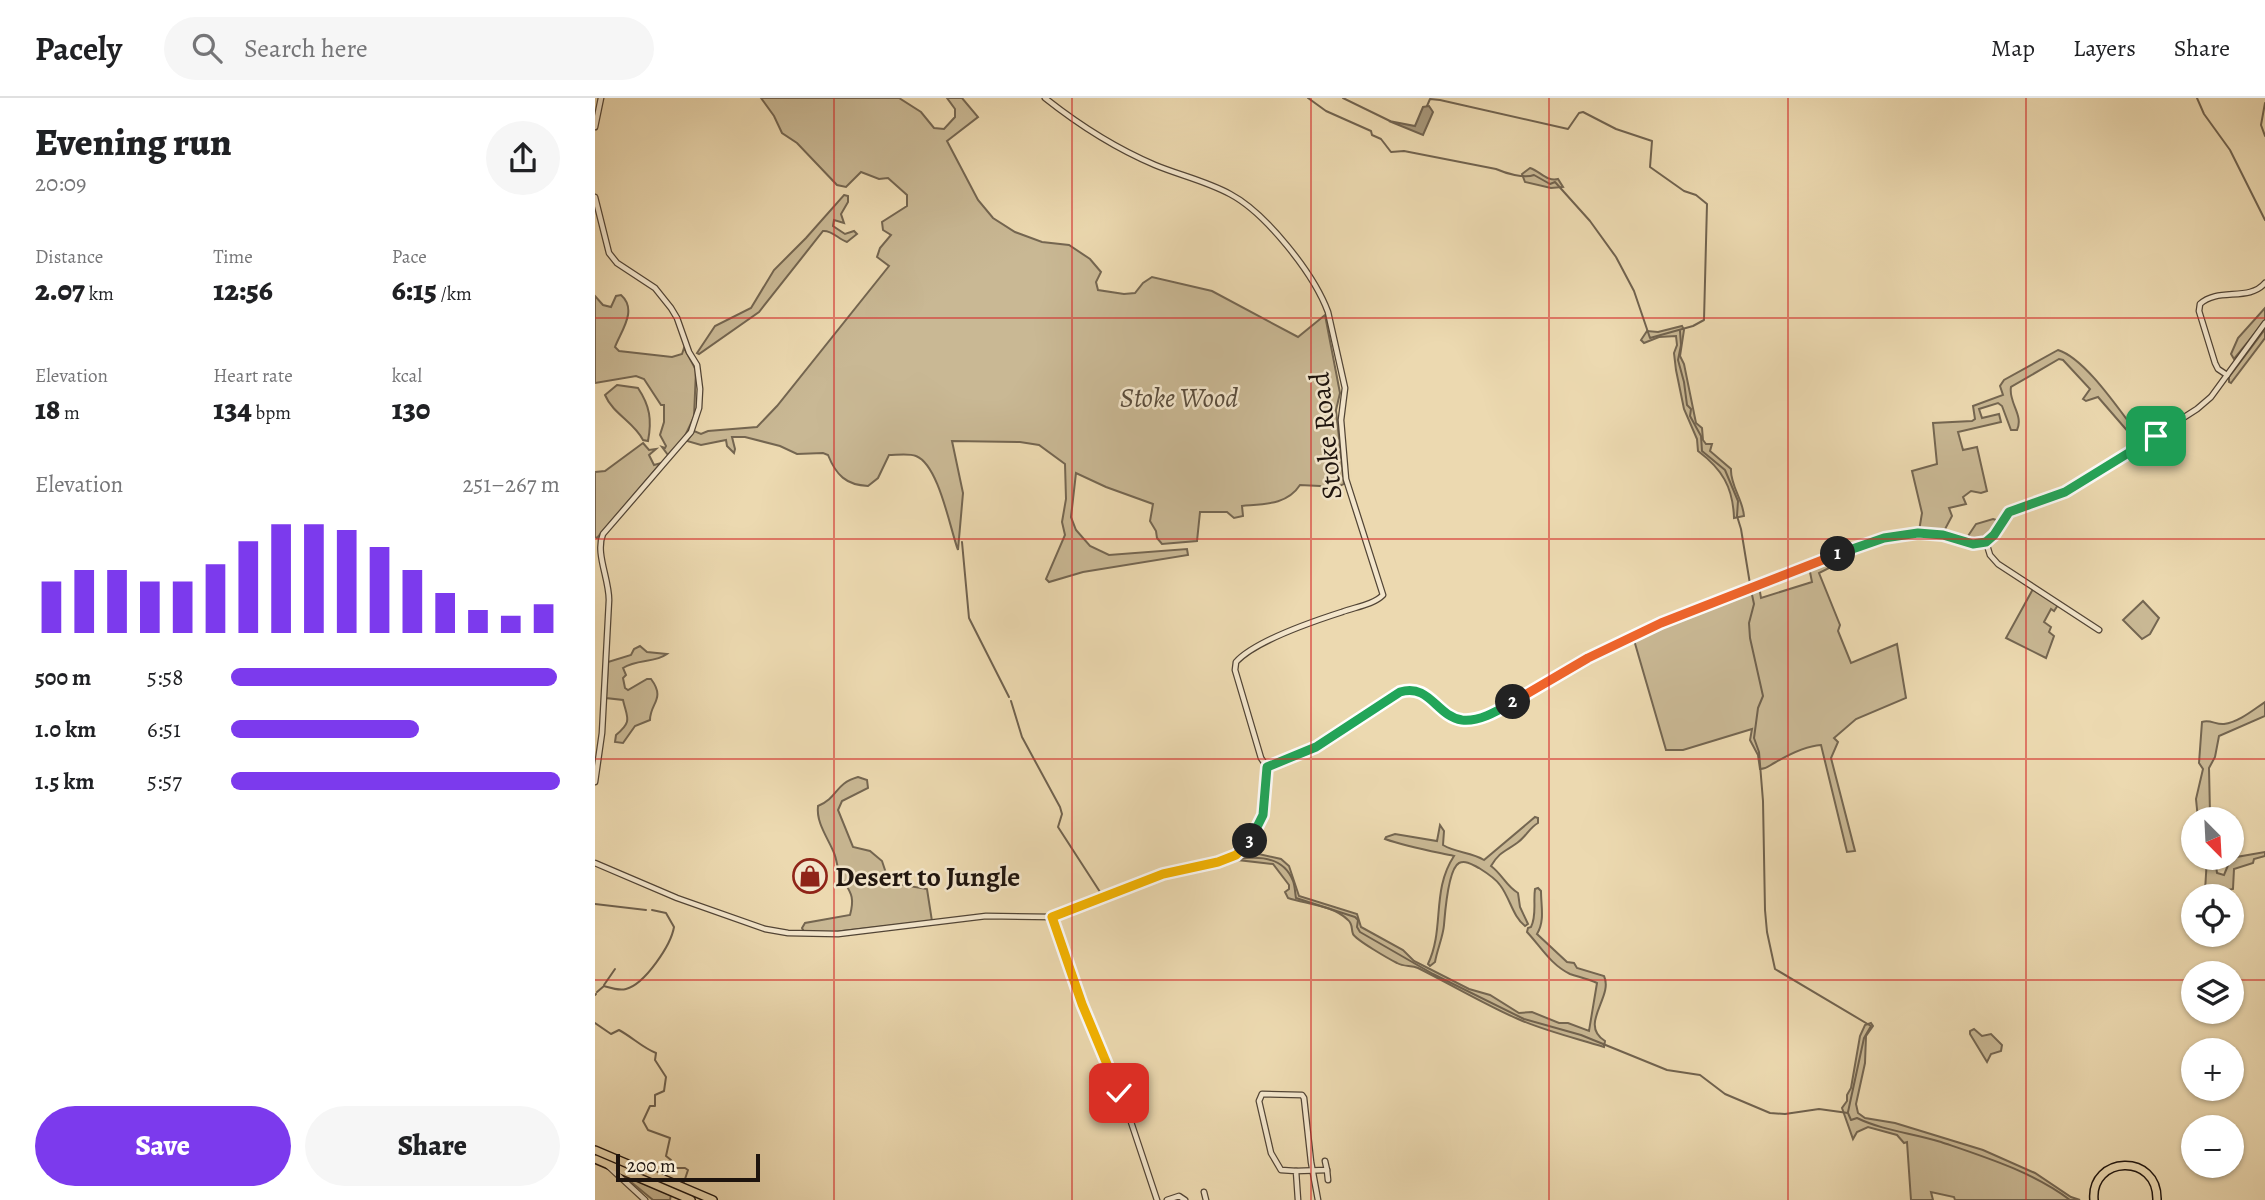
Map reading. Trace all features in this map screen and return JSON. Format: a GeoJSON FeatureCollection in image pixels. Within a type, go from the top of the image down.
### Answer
{"type":"FeatureCollection","features":[{"type":"Feature","properties":{"kind":"highway"},"geometry":{"type":"LineString","coordinates":[[595,1150],[676,1193],[713,1200]]}},
{"type":"Feature","properties":{"kind":"highway"},"geometry":{"type":"LineString","coordinates":[[595,1159],[691,1200]]}},
{"type":"Feature","properties":{"kind":"highway"},"geometry":{"type":"LineString","coordinates":[[2094,1200],[2096,1184],[2102,1175],[2110,1168],[2121,1165],[2132,1165],[2148,1175],[2154,1183],[2157,1200]]}},
{"type":"Feature","properties":{"kind":"street"},"geometry":{"type":"LineString","coordinates":[[595,127],[601,98]]}},
{"type":"Feature","properties":{"kind":"street","name":"Stoke Road"},"geometry":{"type":"LineString","coordinates":[[1045,98],[1115,146],[1154,165],[1219,189],[1243,202],[1297,257],[1324,300],[1328,312],[1345,388],[1341,420],[1346,479],[1383,595],[1274,639],[1257,647],[1237,662],[1235,670],[1261,758],[1267,767],[1262,818],[1240,853],[1218,862],[1163,874],[1052,917]]}},
{"type":"Feature","properties":{"kind":"street"},"geometry":{"type":"LineString","coordinates":[[595,197],[609,253],[617,263],[659,292],[671,308],[697,365],[701,389],[699,408],[691,432],[600,540],[599,552],[610,600],[595,782]]}},
{"type":"Feature","properties":{"kind":"street"},"geometry":{"type":"LineString","coordinates":[[2227,375],[2218,369],[2215,362],[2199,311],[2200,303],[2206,298],[2254,291],[2265,283]]}},
{"type":"Feature","properties":{"kind":"street"},"geometry":{"type":"LineString","coordinates":[[1267,767],[1316,747],[1392,697],[1406,691],[1421,692],[1455,718],[1469,720],[1485,716],[1588,658],[1661,623],[1884,538],[1930,533],[1973,544],[1986,542],[2009,512],[2065,492],[2186,418],[2211,397],[2265,323]]}},
{"type":"Feature","properties":{"kind":"street"},"geometry":{"type":"LineString","coordinates":[[1986,542],[1990,555],[1998,564],[2099,630]]}},
{"type":"Feature","properties":{"kind":"street"},"geometry":{"type":"LineString","coordinates":[[595,863],[677,898],[765,929],[788,933],[838,934],[986,916],[1052,917],[1082,1004],[1131,1122],[1157,1200]]}},
{"type":"Feature","properties":{"kind":"street"},"geometry":{"type":"LineString","coordinates":[[1318,1200],[1313,1172],[1304,1098],[1292,1094],[1262,1094],[1259,1101],[1271,1153],[1280,1170],[1313,1172],[1327,1170]]}},
{"type":"Feature","properties":{"kind":"street"},"geometry":{"type":"LineString","coordinates":[[1325,1161],[1328,1180]]}},
{"type":"Feature","properties":{"kind":"street"},"geometry":{"type":"LineString","coordinates":[[606,1163],[645,1200]]}},
{"type":"Feature","properties":{"kind":"street"},"geometry":{"type":"LineString","coordinates":[[1296,1171],[1298,1200]]}},
{"type":"Feature","properties":{"kind":"street"},"geometry":{"type":"LineString","coordinates":[[1204,1192],[1206,1200]]}},
{"type":"Feature","properties":{"kind":"street"},"geometry":{"type":"LineString","coordinates":[[1167,1200],[1179,1196],[1185,1200]]}},
{"type":"Feature","properties":{"kind":"green space","name":"Stoke Wood"},"geometry":{"type":"Polygon","coordinates":[[[761,98],[899,98],[921,112],[934,128],[944,129],[955,117],[955,109],[947,98],[962,98],[978,117],[947,141],[978,200],[993,218],[1015,232],[1042,242],[1069,245],[1090,259],[1101,272],[1096,282],[1098,290],[1135,293],[1152,277],[1212,291],[1298,337],[1325,315],[1340,393],[1336,410],[1344,484],[1329,491],[1320,486],[1300,485],[1295,492],[1282,500],[1242,506],[1243,516],[1234,518],[1227,512],[1200,512],[1197,541],[1162,544],[1150,521],[1153,504],[1076,473],[1071,517],[1076,530],[1090,546],[1109,555],[1187,549],[1188,555],[1083,572],[1049,582],[1046,579],[1065,535],[1062,522],[1066,499],[1065,464],[1039,445],[1020,442],[952,441],[963,493],[958,550],[937,484],[924,462],[916,456],[889,455],[878,478],[868,486],[854,484],[843,478],[828,455],[823,453],[797,454],[780,446],[745,437],[732,437],[734,453],[727,446],[726,440],[701,445],[687,441],[694,431],[701,434],[708,431],[757,427],[777,406],[889,266],[877,257],[880,248],[891,235],[883,230],[882,222],[907,206],[907,195],[888,178],[879,179],[861,172],[846,187],[837,185],[797,143],[782,133],[761,98]]]}},
{"type":"Feature","properties":{"kind":"green space"},"geometry":{"type":"Polygon","coordinates":[[[1530,168],[1547,178],[1558,179],[1563,187],[1551,188],[1525,182],[1522,174],[1530,168]]]}},
{"type":"Feature","properties":{"kind":"green space"},"geometry":{"type":"Polygon","coordinates":[[[844,195],[848,196],[848,202],[841,214],[844,223],[834,220],[833,226],[845,234],[854,231],[857,234],[847,242],[823,231],[759,312],[697,353],[715,326],[751,308],[774,270],[844,195]]]}},
{"type":"Feature","properties":{"kind":"green space"},"geometry":{"type":"Polygon","coordinates":[[[621,295],[626,301],[628,314],[615,347],[619,351],[672,357],[682,354],[684,348],[696,370],[694,417],[684,438],[668,455],[662,447],[666,446],[660,435],[664,422],[664,405],[661,405],[644,379],[636,376],[595,383],[595,296],[603,305],[611,307],[616,296],[621,295]]]}},
{"type":"Feature","properties":{"kind":"green space"},"geometry":{"type":"Polygon","coordinates":[[[2265,308],[2265,321],[2234,359],[2231,354],[2238,338],[2265,308]]]}},
{"type":"Feature","properties":{"kind":"green space"},"geometry":{"type":"Polygon","coordinates":[[[1682,326],[1684,330],[1680,356],[1696,423],[1702,428],[1706,444],[1712,444],[1710,451],[1731,469],[1732,481],[1744,516],[1734,518],[1725,480],[1714,465],[1698,451],[1697,439],[1684,409],[1676,370],[1676,336],[1659,337],[1644,343],[1641,340],[1647,331],[1658,332],[1682,326]]]}},
{"type":"Feature","properties":{"kind":"green space"},"geometry":{"type":"Polygon","coordinates":[[[2265,329],[2265,338],[2231,383],[2229,382],[2229,377],[2265,329]]]}},
{"type":"Feature","properties":{"kind":"green space"},"geometry":{"type":"Polygon","coordinates":[[[2058,350],[2081,364],[2143,441],[2139,444],[2098,397],[2086,401],[2083,399],[2090,389],[2059,359],[2011,387],[2019,419],[2017,430],[2011,430],[2002,406],[1998,403],[1979,409],[1982,418],[1999,414],[2001,422],[1958,432],[1963,450],[1977,447],[1987,491],[1971,491],[1963,497],[1966,504],[1949,508],[1952,516],[1943,533],[1919,531],[1922,513],[1912,471],[1937,464],[1933,423],[1972,421],[1975,419],[1973,406],[2003,395],[2000,386],[2004,380],[2058,350]]]}},
{"type":"Feature","properties":{"kind":"green space"},"geometry":{"type":"Polygon","coordinates":[[[617,385],[638,388],[642,395],[649,413],[648,441],[643,440],[605,395],[617,385]]]}},
{"type":"Feature","properties":{"kind":"green space"},"geometry":{"type":"Polygon","coordinates":[[[643,443],[649,450],[656,449],[649,455],[654,465],[661,463],[597,538],[595,472],[605,471],[643,443]]]}},
{"type":"Feature","properties":{"kind":"green space"},"geometry":{"type":"Polygon","coordinates":[[[1993,519],[2000,521],[1988,538],[1979,541],[1968,536],[1976,524],[1993,519]]]}},
{"type":"Feature","properties":{"kind":"green space"},"geometry":{"type":"Polygon","coordinates":[[[1853,553],[1853,556],[1819,573],[1840,625],[1838,631],[1851,663],[1897,644],[1906,698],[1856,719],[1834,738],[1838,742],[1831,758],[1855,851],[1847,852],[1821,745],[1797,751],[1767,768],[1760,769],[1758,755],[1750,740],[1752,729],[1683,750],[1666,750],[1634,640],[1663,625],[1759,586],[1761,598],[1812,582],[1810,572],[1801,572],[1802,570],[1853,553]]]}},
{"type":"Feature","properties":{"kind":"green space"},"geometry":{"type":"Polygon","coordinates":[[[2033,589],[2058,605],[2054,611],[2051,609],[2044,622],[2051,627],[2049,632],[2054,636],[2046,658],[2006,638],[2033,589]]]}},
{"type":"Feature","properties":{"kind":"green space"},"geometry":{"type":"Polygon","coordinates":[[[2143,601],[2159,618],[2150,634],[2142,639],[2123,620],[2143,601]]]}},
{"type":"Feature","properties":{"kind":"green space"},"geometry":{"type":"Polygon","coordinates":[[[640,646],[647,652],[667,654],[623,668],[626,675],[623,678],[625,688],[628,690],[651,679],[657,696],[650,720],[635,726],[623,743],[615,742],[616,735],[625,726],[627,719],[623,700],[606,698],[608,662],[631,655],[634,649],[640,646]]]}},
{"type":"Feature","properties":{"kind":"green space"},"geometry":{"type":"Polygon","coordinates":[[[2265,702],[2265,716],[2219,736],[2215,757],[2209,768],[2210,807],[2197,807],[2203,769],[2199,763],[2202,722],[2230,723],[2265,702]]]}},
{"type":"Feature","properties":{"kind":"green space"},"geometry":{"type":"Polygon","coordinates":[[[858,777],[867,780],[868,788],[842,801],[838,810],[853,847],[870,851],[882,861],[892,883],[927,889],[932,921],[833,932],[804,932],[802,928],[805,923],[850,915],[852,897],[821,824],[818,806],[830,799],[845,783],[858,777]]]}},
{"type":"Feature","properties":{"kind":"green space"},"geometry":{"type":"Polygon","coordinates":[[[1535,817],[1538,818],[1538,823],[1491,866],[1518,893],[1520,907],[1528,924],[1525,926],[1517,918],[1498,882],[1472,864],[1459,863],[1452,874],[1442,934],[1435,962],[1430,966],[1428,964],[1436,937],[1440,896],[1447,869],[1454,856],[1402,844],[1385,839],[1386,837],[1395,834],[1437,841],[1440,825],[1444,831],[1443,845],[1484,860],[1535,817]]]}},
{"type":"Feature","properties":{"kind":"green space"},"geometry":{"type":"Polygon","coordinates":[[[2265,852],[2265,856],[2244,866],[2244,856],[2265,852]]]}},
{"type":"Feature","properties":{"kind":"green space"},"geometry":{"type":"Polygon","coordinates":[[[1254,853],[1281,859],[1289,866],[1299,896],[1357,914],[1361,927],[1403,950],[1414,961],[1469,989],[1490,995],[1519,1013],[1532,1012],[1589,1031],[1597,983],[1563,970],[1527,932],[1533,922],[1535,889],[1538,888],[1541,891],[1542,913],[1537,934],[1567,962],[1604,976],[1605,993],[1595,1018],[1595,1027],[1605,1041],[1604,1047],[1528,1023],[1418,968],[1393,961],[1355,937],[1351,923],[1342,915],[1327,908],[1288,898],[1285,892],[1289,885],[1273,864],[1238,860],[1238,856],[1254,853]]]}},
{"type":"Feature","properties":{"kind":"green space"},"geometry":{"type":"Polygon","coordinates":[[[2206,870],[2217,870],[2217,873],[2224,875],[2226,870],[2234,870],[2233,884],[2205,884],[2206,870]]]}},
{"type":"Feature","properties":{"kind":"green space"},"geometry":{"type":"Polygon","coordinates":[[[1871,1023],[1873,1026],[1866,1036],[1865,1063],[1856,1104],[1858,1113],[1865,1118],[1895,1123],[1983,1150],[2035,1173],[2080,1200],[1955,1200],[1954,1197],[1931,1192],[1933,1200],[1911,1200],[1907,1142],[1904,1143],[1897,1135],[1868,1127],[1857,1132],[1853,1139],[1842,1108],[1851,1088],[1860,1036],[1865,1025],[1871,1023]]]}},
{"type":"Feature","properties":{"kind":"green space"},"geometry":{"type":"Polygon","coordinates":[[[1974,1029],[1982,1036],[1991,1034],[2002,1045],[2001,1051],[1991,1054],[1987,1062],[1970,1034],[1974,1029]]]}},
{"type":"Feature","properties":{"kind":"green space"},"geometry":{"type":"Polygon","coordinates":[[[620,1173],[671,1195],[670,1200],[653,1200],[620,1173]]]}},
{"type":"Feature","properties":{"kind":"shaded area"},"geometry":{"type":"Polygon","coordinates":[[[1429,106],[1433,112],[1423,135],[1389,121],[1415,126],[1423,107],[1429,106]]]}},
{"type":"Feature","properties":{"kind":"waterway"},"geometry":{"type":"LineString","coordinates":[[1308,98],[1326,111],[1371,131],[1391,152],[1404,151],[1515,175],[1534,175],[1550,184],[1555,182],[1590,221],[1616,257],[1634,291],[1650,338],[1693,326],[1704,320],[1707,204],[1650,167],[1652,141],[1616,129],[1583,112],[1579,113],[1568,129],[1440,100],[1430,99],[1427,106]]}},
{"type":"Feature","properties":{"kind":"waterway"},"geometry":{"type":"LineString","coordinates":[[1343,98],[1390,121]]}},
{"type":"Feature","properties":{"kind":"waterway"},"geometry":{"type":"LineString","coordinates":[[2197,98],[2204,114],[2230,150],[2265,220]]}},
{"type":"Feature","properties":{"kind":"waterway"},"geometry":{"type":"LineString","coordinates":[[2265,103],[2261,125],[2265,136]]}},
{"type":"Feature","properties":{"kind":"waterway"},"geometry":{"type":"LineString","coordinates":[[1680,331],[1678,360],[1687,405],[1691,409],[1690,416],[1701,436],[1702,451],[1725,470],[1738,501],[1737,516],[1750,584]]}},
{"type":"Feature","properties":{"kind":"waterway"},"geometry":{"type":"LineString","coordinates":[[962,542],[969,618],[1009,697]]}},
{"type":"Feature","properties":{"kind":"waterway"},"geometry":{"type":"LineString","coordinates":[[1751,590],[1754,604],[1749,623],[1750,638],[1763,696],[1758,708],[1754,738],[1759,752],[1763,801],[1767,932],[1775,969],[1871,1026],[1864,1038],[1848,1112]]}},
{"type":"Feature","properties":{"kind":"waterway"},"geometry":{"type":"LineString","coordinates":[[1011,701],[1022,737],[1060,807],[1062,814],[1058,827],[1102,895]]}},
{"type":"Feature","properties":{"kind":"waterway"},"geometry":{"type":"LineString","coordinates":[[1223,862],[1263,858],[1281,865],[1293,881],[1296,898],[1355,917],[1360,932],[1433,974],[1524,1019],[1581,1035],[1667,1070],[1700,1075],[1725,1094],[1770,1113],[1785,1114],[1819,1109],[1848,1113],[1851,1120],[1857,1118],[1941,1142],[2025,1173],[2070,1200]]}},
{"type":"Feature","properties":{"kind":"waterway"},"geometry":{"type":"LineString","coordinates":[[1203,868],[1218,864]]}},
{"type":"Feature","properties":{"kind":"waterway"},"geometry":{"type":"LineString","coordinates":[[1105,900],[1153,880]]}},
{"type":"Feature","properties":{"kind":"waterway"},"geometry":{"type":"LineString","coordinates":[[595,904],[646,910]]}},
{"type":"Feature","properties":{"kind":"waterway"},"geometry":{"type":"LineString","coordinates":[[597,992],[604,986],[620,990],[633,986],[649,972],[663,953],[674,927],[666,913],[652,910]]}},
{"type":"Feature","properties":{"kind":"waterway"},"geometry":{"type":"LineString","coordinates":[[604,985],[615,969]]}},
{"type":"Feature","properties":{"kind":"waterway"},"geometry":{"type":"LineString","coordinates":[[595,1023],[611,1034],[619,1030],[656,1053],[655,1060],[666,1077],[664,1091],[655,1095],[655,1106],[650,1106],[643,1121],[648,1130],[670,1138],[666,1156],[676,1168],[688,1170],[684,1182]]}},
{"type":"Feature","properties":{"kind":"place","name":"Desert to Jungle"},"geometry":{"type":"Point","coordinates":[810,876]}},
{"type":"Feature","properties":{"kind":"route"},"geometry":{"type":"LineString","coordinates":[[1119,1093],[1082,1004],[1052,917],[1163,874],[1218,862],[1240,853],[1262,818],[1267,767],[1270,764],[1316,747],[1400,692],[1421,692],[1450,716],[1462,720],[1485,716],[1588,658],[1661,623],[1884,538],[1930,533],[1973,544],[1986,542],[2009,512],[2065,492],[2156,436]]}}]}
